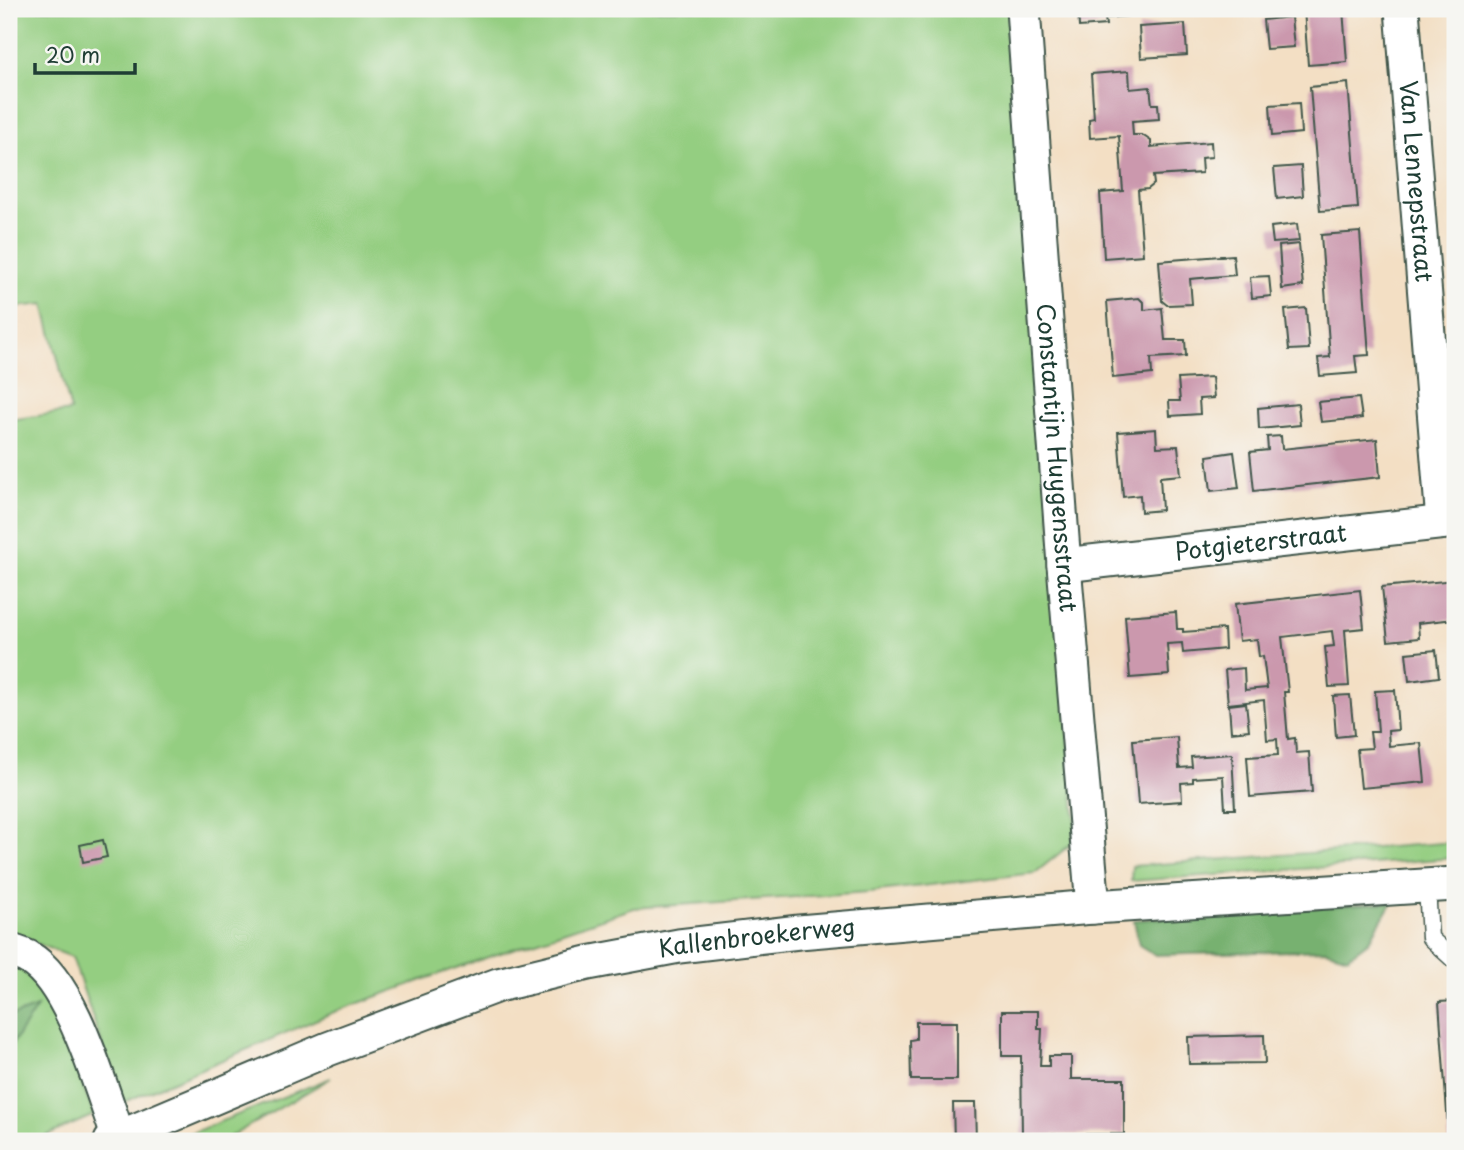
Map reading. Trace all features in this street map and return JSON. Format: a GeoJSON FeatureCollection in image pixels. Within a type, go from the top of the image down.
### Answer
{"type":"FeatureCollection","features":[{"type":"Feature","properties":{"kind":"street","name":"Constantijn Huygensstraat"},"geometry":{"type":"LineString","coordinates":[[1023,9],[1064,565],[1093,907]]}},
{"type":"Feature","properties":{"kind":"street","name":"Van Lennepstraat"},"geometry":{"type":"LineString","coordinates":[[1402,9],[1449,522]]}},
{"type":"Feature","properties":{"kind":"street","name":"Potgieterstraat"},"geometry":{"type":"LineString","coordinates":[[1064,565],[1449,522]]}},
{"type":"Feature","properties":{"kind":"street","name":"Kallenbroekerweg"},"geometry":{"type":"LineString","coordinates":[[9,950],[30,958],[55,982],[73,1013],[115,1140],[414,1015],[498,985],[679,946],[799,932],[1093,907],[1441,886]]}},
{"type":"Feature","properties":{"kind":"lane","name":"Kallenbroekerweg"},"geometry":{"type":"LineString","coordinates":[[1441,886],[1430,938],[1455,961]]}},
{"type":"Feature","properties":{"kind":"green space"},"geometry":{"type":"Polygon","coordinates":[[[9,9],[1008,9],[1076,827],[1071,844],[1035,873],[869,892],[634,908],[334,1012],[122,1103],[72,957],[9,933],[9,420],[71,411],[44,304],[9,308],[9,9]]]}},
{"type":"Feature","properties":{"kind":"green space"},"geometry":{"type":"Polygon","coordinates":[[[1455,842],[1455,858],[1131,881],[1132,866],[1455,842]]]}},
{"type":"Feature","properties":{"kind":"green space"},"geometry":{"type":"Polygon","coordinates":[[[1392,902],[1369,941],[1348,957],[1325,950],[1155,955],[1139,945],[1134,920],[1392,902]]]}},
{"type":"Feature","properties":{"kind":"green space"},"geometry":{"type":"Polygon","coordinates":[[[9,966],[36,974],[58,1021],[94,1115],[35,1141],[9,1141],[9,1049],[36,1008],[9,1017],[9,966]]]}},
{"type":"Feature","properties":{"kind":"green space"},"geometry":{"type":"Polygon","coordinates":[[[37,1007],[9,1049],[9,1017],[37,1007]]]}},
{"type":"Feature","properties":{"kind":"green space"},"geometry":{"type":"Polygon","coordinates":[[[331,1078],[223,1141],[171,1141],[331,1078]]]}},
{"type":"Feature","properties":{"kind":"building"},"geometry":{"type":"Polygon","coordinates":[[[1078,9],[1139,9],[1140,15],[1105,18],[1106,25],[1079,27],[1078,9]]]}},
{"type":"Feature","properties":{"kind":"building"},"geometry":{"type":"Polygon","coordinates":[[[1304,9],[1343,9],[1347,62],[1308,65],[1304,9]]]}},
{"type":"Feature","properties":{"kind":"building"},"geometry":{"type":"Polygon","coordinates":[[[1291,17],[1294,47],[1266,49],[1263,20],[1291,17]]]}},
{"type":"Feature","properties":{"kind":"building"},"geometry":{"type":"Polygon","coordinates":[[[1185,24],[1187,55],[1141,58],[1139,27],[1185,24]]]}},
{"type":"Feature","properties":{"kind":"building"},"geometry":{"type":"Polygon","coordinates":[[[1129,71],[1130,89],[1150,87],[1152,104],[1158,104],[1159,119],[1132,121],[1133,135],[1142,135],[1151,141],[1151,147],[1211,142],[1212,157],[1201,158],[1202,173],[1153,176],[1154,184],[1148,189],[1138,190],[1143,255],[1104,258],[1100,193],[1123,191],[1119,136],[1090,138],[1089,119],[1094,118],[1091,74],[1129,71]]]}},
{"type":"Feature","properties":{"kind":"building"},"geometry":{"type":"Polygon","coordinates":[[[1348,83],[1358,208],[1320,211],[1310,87],[1348,83]]]}},
{"type":"Feature","properties":{"kind":"building"},"geometry":{"type":"Polygon","coordinates":[[[1299,103],[1301,133],[1272,136],[1270,105],[1299,103]]]}},
{"type":"Feature","properties":{"kind":"building"},"geometry":{"type":"Polygon","coordinates":[[[1301,166],[1303,196],[1277,199],[1274,168],[1301,166]]]}},
{"type":"Feature","properties":{"kind":"building"},"geometry":{"type":"Polygon","coordinates":[[[1297,224],[1299,241],[1273,243],[1271,227],[1297,224]]]}},
{"type":"Feature","properties":{"kind":"building"},"geometry":{"type":"Polygon","coordinates":[[[1360,232],[1369,355],[1355,356],[1357,373],[1320,376],[1318,358],[1330,357],[1321,235],[1360,232]]]}},
{"type":"Feature","properties":{"kind":"building"},"geometry":{"type":"Polygon","coordinates":[[[1299,244],[1303,286],[1282,289],[1279,246],[1299,244]]]}},
{"type":"Feature","properties":{"kind":"building"},"geometry":{"type":"Polygon","coordinates":[[[1233,255],[1235,275],[1190,279],[1192,304],[1167,305],[1162,301],[1159,261],[1233,255]]]}},
{"type":"Feature","properties":{"kind":"building"},"geometry":{"type":"Polygon","coordinates":[[[1269,276],[1271,296],[1252,298],[1250,277],[1269,276]]]}},
{"type":"Feature","properties":{"kind":"building"},"geometry":{"type":"Polygon","coordinates":[[[1139,298],[1144,303],[1144,310],[1162,308],[1165,340],[1185,340],[1186,356],[1151,358],[1152,374],[1113,378],[1107,301],[1139,298]]]}},
{"type":"Feature","properties":{"kind":"building"},"geometry":{"type":"Polygon","coordinates":[[[1306,308],[1309,349],[1289,350],[1285,310],[1306,308]]]}},
{"type":"Feature","properties":{"kind":"building"},"geometry":{"type":"Polygon","coordinates":[[[1212,377],[1214,398],[1199,399],[1200,414],[1170,416],[1169,401],[1180,401],[1178,379],[1212,377]]]}},
{"type":"Feature","properties":{"kind":"building"},"geometry":{"type":"Polygon","coordinates":[[[1359,398],[1362,418],[1321,422],[1318,402],[1359,398]]]}},
{"type":"Feature","properties":{"kind":"building"},"geometry":{"type":"Polygon","coordinates":[[[1298,404],[1300,425],[1259,429],[1258,408],[1298,404]]]}},
{"type":"Feature","properties":{"kind":"building"},"geometry":{"type":"Polygon","coordinates":[[[1156,429],[1157,447],[1178,446],[1181,475],[1160,477],[1162,510],[1141,512],[1140,495],[1123,497],[1118,432],[1156,429]]]}},
{"type":"Feature","properties":{"kind":"building"},"geometry":{"type":"Polygon","coordinates":[[[1281,436],[1282,449],[1377,439],[1380,477],[1254,491],[1250,452],[1268,450],[1267,437],[1281,436]]]}},
{"type":"Feature","properties":{"kind":"building"},"geometry":{"type":"Polygon","coordinates":[[[1234,452],[1239,488],[1211,491],[1207,456],[1234,452]]]}},
{"type":"Feature","properties":{"kind":"building"},"geometry":{"type":"Polygon","coordinates":[[[1455,580],[1455,619],[1418,623],[1419,638],[1388,641],[1382,587],[1455,580]]]}},
{"type":"Feature","properties":{"kind":"building"},"geometry":{"type":"Polygon","coordinates":[[[1360,590],[1364,628],[1345,630],[1349,686],[1329,687],[1325,647],[1334,646],[1332,631],[1282,637],[1288,692],[1284,692],[1288,739],[1295,738],[1296,753],[1309,752],[1312,792],[1250,797],[1247,757],[1278,755],[1277,739],[1267,740],[1264,700],[1228,704],[1225,670],[1244,668],[1245,690],[1267,688],[1263,656],[1259,657],[1257,639],[1239,641],[1235,604],[1360,590]]]}},
{"type":"Feature","properties":{"kind":"building"},"geometry":{"type":"Polygon","coordinates":[[[1176,612],[1177,629],[1183,629],[1183,632],[1224,629],[1225,649],[1183,653],[1182,643],[1167,644],[1169,675],[1130,678],[1125,616],[1176,612]]]}},
{"type":"Feature","properties":{"kind":"building"},"geometry":{"type":"Polygon","coordinates":[[[1436,650],[1439,677],[1409,681],[1406,653],[1436,650]]]}},
{"type":"Feature","properties":{"kind":"building"},"geometry":{"type":"Polygon","coordinates":[[[1395,690],[1398,730],[1388,731],[1389,746],[1421,743],[1425,782],[1361,788],[1357,749],[1372,748],[1370,732],[1378,732],[1375,691],[1395,690]]]}},
{"type":"Feature","properties":{"kind":"building"},"geometry":{"type":"Polygon","coordinates":[[[1350,695],[1354,735],[1336,737],[1333,696],[1350,695]]]}},
{"type":"Feature","properties":{"kind":"building"},"geometry":{"type":"Polygon","coordinates":[[[1246,703],[1249,730],[1231,732],[1229,705],[1246,703]]]}},
{"type":"Feature","properties":{"kind":"building"},"geometry":{"type":"Polygon","coordinates":[[[1177,737],[1179,768],[1192,767],[1191,757],[1232,754],[1235,809],[1225,809],[1223,776],[1193,778],[1193,782],[1181,783],[1182,801],[1138,804],[1133,740],[1177,737]]]}},
{"type":"Feature","properties":{"kind":"building"},"geometry":{"type":"Polygon","coordinates":[[[103,840],[107,857],[83,862],[80,845],[103,840]]]}},
{"type":"Feature","properties":{"kind":"building"},"geometry":{"type":"Polygon","coordinates":[[[1455,1001],[1455,1141],[1449,1141],[1439,1002],[1455,1001]]]}},
{"type":"Feature","properties":{"kind":"building"},"geometry":{"type":"Polygon","coordinates":[[[1002,1011],[1038,1011],[1038,1029],[1042,1029],[1040,1066],[1049,1066],[1049,1056],[1071,1056],[1071,1079],[1124,1079],[1124,1134],[1022,1135],[1021,1056],[1002,1056],[1002,1011]]]}},
{"type":"Feature","properties":{"kind":"building"},"geometry":{"type":"Polygon","coordinates":[[[916,1022],[957,1022],[957,1080],[911,1080],[910,1040],[916,1039],[916,1022]]]}},
{"type":"Feature","properties":{"kind":"building"},"geometry":{"type":"Polygon","coordinates":[[[1264,1035],[1265,1063],[1189,1064],[1188,1037],[1264,1035]]]}},
{"type":"Feature","properties":{"kind":"building"},"geometry":{"type":"Polygon","coordinates":[[[953,1103],[975,1103],[976,1141],[954,1141],[953,1103]]]}}]}
